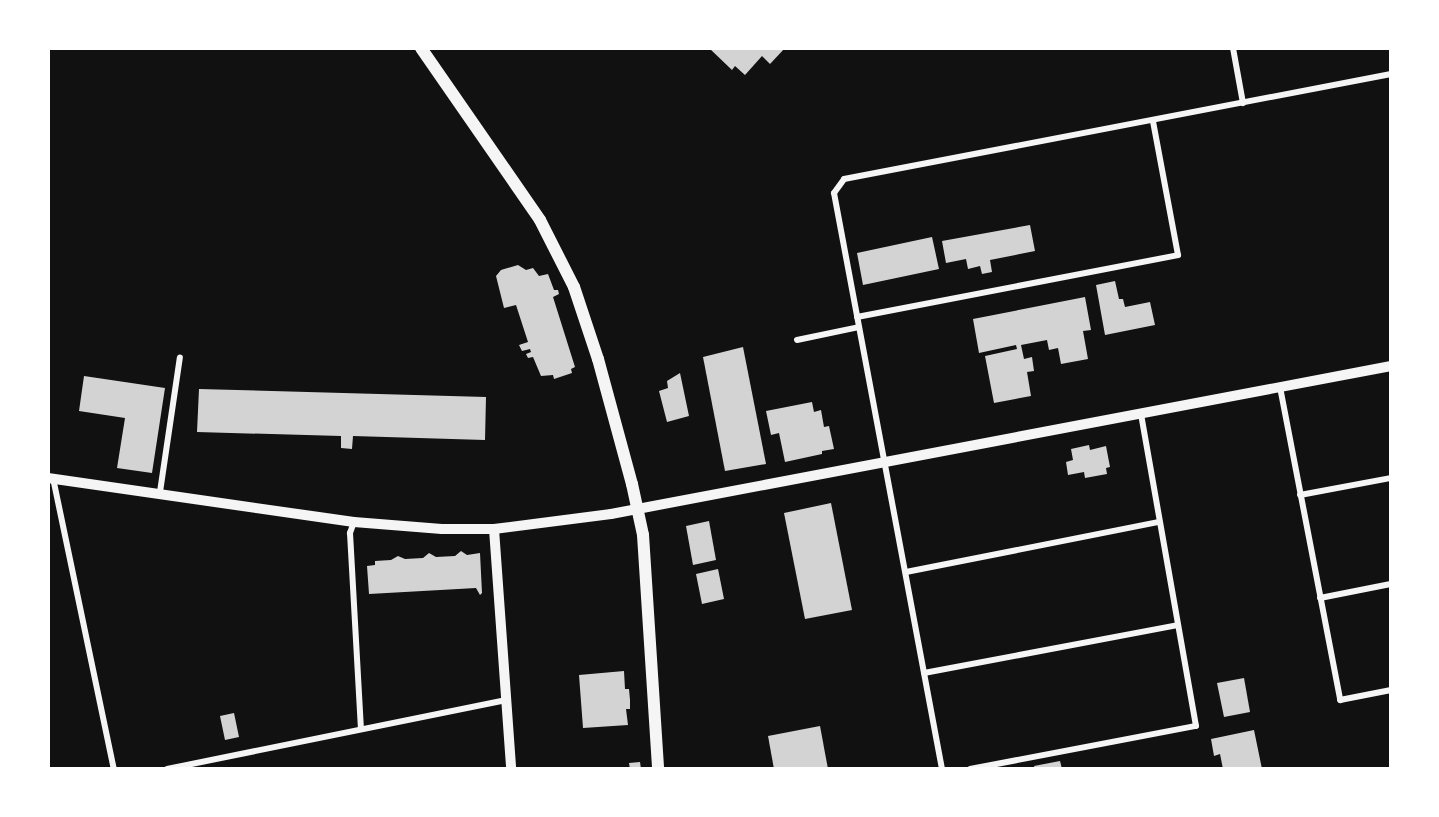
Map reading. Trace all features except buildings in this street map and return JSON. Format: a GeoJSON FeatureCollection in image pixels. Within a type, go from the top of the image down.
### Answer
{"type":"FeatureCollection","features":[{"type":"Feature","properties":{"kind":"main road"},"geometry":{"type":"LineString","coordinates":[[421,48],[458,98],[540,220],[574,287],[598,359],[638,508],[649,610],[658,769]]}},
{"type":"Feature","properties":{"kind":"street"},"geometry":{"type":"LineString","coordinates":[[1233,48],[1243,103]]}},
{"type":"Feature","properties":{"kind":"street"},"geometry":{"type":"LineString","coordinates":[[942,769],[834,193],[844,179],[1391,74]]}},
{"type":"Feature","properties":{"kind":"street"},"geometry":{"type":"LineString","coordinates":[[857,317],[1178,255],[1153,120]]}},
{"type":"Feature","properties":{"kind":"street"},"geometry":{"type":"LineString","coordinates":[[797,340],[859,327]]}},
{"type":"Feature","properties":{"kind":"street"},"geometry":{"type":"LineString","coordinates":[[160,492],[180,357]]}},
{"type":"Feature","properties":{"kind":"street"},"geometry":{"type":"LineString","coordinates":[[114,769],[50,478],[160,492],[354,522],[442,529],[494,529],[552,524],[1391,366]]}},
{"type":"Feature","properties":{"kind":"street"},"geometry":{"type":"LineString","coordinates":[[1280,387],[1340,700],[1391,690]]}},
{"type":"Feature","properties":{"kind":"street"},"geometry":{"type":"LineString","coordinates":[[970,769],[1196,726],[1142,414]]}},
{"type":"Feature","properties":{"kind":"street"},"geometry":{"type":"LineString","coordinates":[[1300,495],[1391,478]]}},
{"type":"Feature","properties":{"kind":"street"},"geometry":{"type":"LineString","coordinates":[[354,522],[350,533],[361,728]]}},
{"type":"Feature","properties":{"kind":"street"},"geometry":{"type":"LineString","coordinates":[[906,572],[1159,522]]}},
{"type":"Feature","properties":{"kind":"street"},"geometry":{"type":"LineString","coordinates":[[494,529],[511,769]]}},
{"type":"Feature","properties":{"kind":"street"},"geometry":{"type":"LineString","coordinates":[[1320,598],[1391,585]]}},
{"type":"Feature","properties":{"kind":"street"},"geometry":{"type":"LineString","coordinates":[[924,673],[1178,625]]}},
{"type":"Feature","properties":{"kind":"street"},"geometry":{"type":"LineString","coordinates":[[167,769],[505,700]]}}]}
